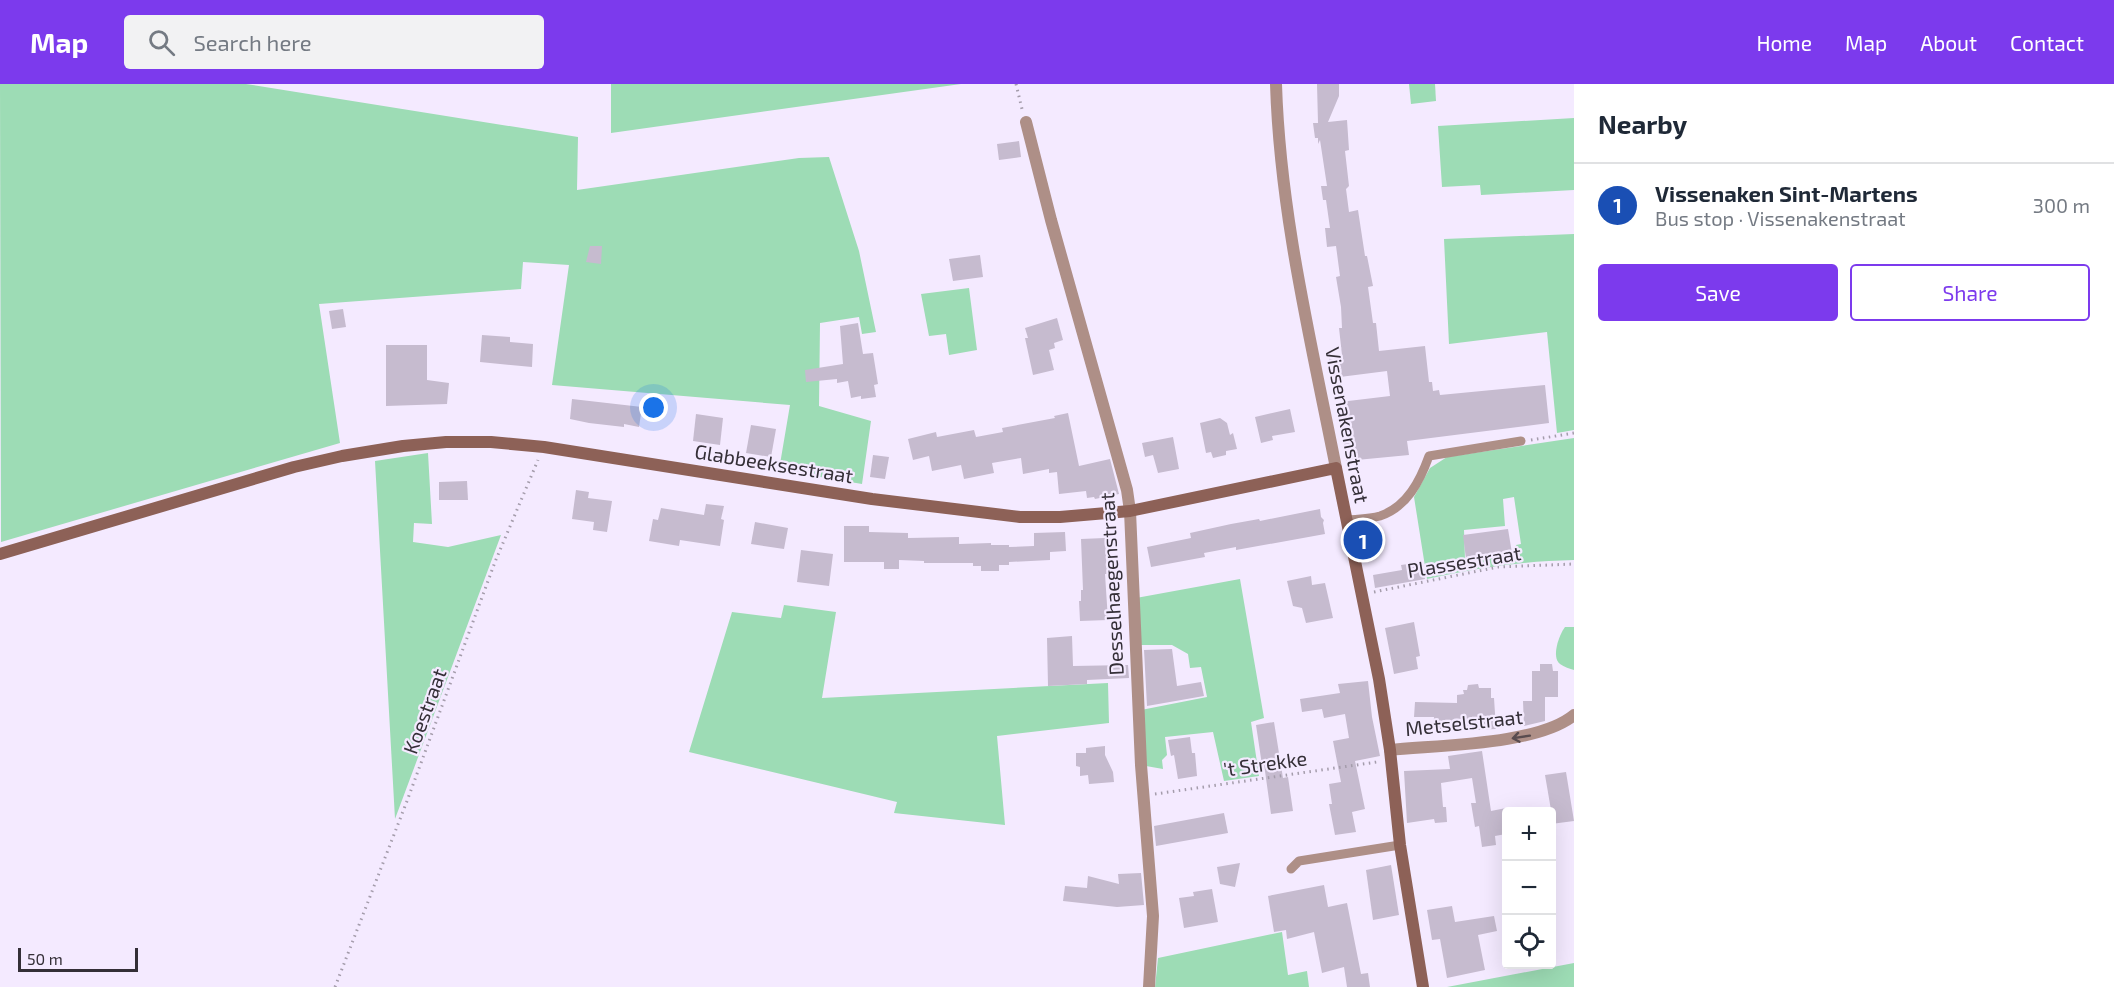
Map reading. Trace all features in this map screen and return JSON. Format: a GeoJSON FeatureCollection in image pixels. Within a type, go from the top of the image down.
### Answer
{"type":"FeatureCollection","features":[{"type":"Feature","properties":{"kind":"street","name":"Vissenakenstraat"},"geometry":{"type":"LineString","coordinates":[[1276,84],[1281,172],[1289,227],[1360,595],[1379,678],[1400,845],[1423,987]]}},
{"type":"Feature","properties":{"kind":"street","name":"Desselhaegenstraat"},"geometry":{"type":"LineString","coordinates":[[1026,122],[1051,220],[1127,490],[1130,512],[1135,658],[1154,916],[1149,987]]}},
{"type":"Feature","properties":{"kind":"street","name":"Glabbeeksestraat"},"geometry":{"type":"LineString","coordinates":[[0,554],[342,456],[446,442],[491,442],[544,447],[872,498],[1020,517],[1060,517],[1130,512],[1336,468]]}},
{"type":"Feature","properties":{"kind":"street","name":"Metselstraat"},"geometry":{"type":"LineString","coordinates":[[1390,755],[1532,735],[1561,725],[1574,715]]}},
{"type":"Feature","properties":{"kind":"lane"},"geometry":{"type":"LineString","coordinates":[[1347,520],[1379,516],[1396,508],[1409,495],[1421,476],[1429,456],[1521,441]]}},
{"type":"Feature","properties":{"kind":"lane"},"geometry":{"type":"LineString","coordinates":[[1290,869],[1299,861],[1400,845]]}},
{"type":"Feature","properties":{"kind":"path"},"geometry":{"type":"LineString","coordinates":[[1016,84],[1026,122]]}},
{"type":"Feature","properties":{"kind":"path"},"geometry":{"type":"LineString","coordinates":[[1521,441],[1574,433]]}},
{"type":"Feature","properties":{"kind":"path","name":"Koestraat"},"geometry":{"type":"LineString","coordinates":[[335,987],[500,551],[544,447]]}},
{"type":"Feature","properties":{"kind":"path","name":"Plassestraat"},"geometry":{"type":"LineString","coordinates":[[1360,595],[1498,567],[1574,564]]}},
{"type":"Feature","properties":{"kind":"path","name":"'t Strekke"},"geometry":{"type":"LineString","coordinates":[[1144,796],[1390,755]]}},
{"type":"Feature","properties":{"kind":"green space"},"geometry":{"type":"Polygon","coordinates":[[[0,84],[246,84],[578,137],[577,190],[799,158],[829,157],[859,251],[876,332],[862,334],[859,317],[820,323],[819,406],[871,421],[862,484],[779,470],[790,405],[552,385],[569,265],[523,262],[521,289],[319,304],[340,443],[1,542],[0,84]]]}},
{"type":"Feature","properties":{"kind":"green space"},"geometry":{"type":"Polygon","coordinates":[[[611,84],[961,84],[611,133],[611,84]]]}},
{"type":"Feature","properties":{"kind":"green space"},"geometry":{"type":"Polygon","coordinates":[[[1409,84],[1435,84],[1436,101],[1411,104],[1409,84]]]}},
{"type":"Feature","properties":{"kind":"green space"},"geometry":{"type":"Polygon","coordinates":[[[1574,118],[1574,190],[1481,195],[1480,185],[1442,187],[1438,126],[1574,118]]]}},
{"type":"Feature","properties":{"kind":"green space"},"geometry":{"type":"Polygon","coordinates":[[[1574,234],[1574,430],[1557,433],[1547,332],[1449,344],[1444,239],[1574,234]]]}},
{"type":"Feature","properties":{"kind":"green space"},"geometry":{"type":"Polygon","coordinates":[[[969,288],[977,350],[949,355],[946,334],[929,336],[921,294],[969,288]]]}},
{"type":"Feature","properties":{"kind":"green space"},"geometry":{"type":"Polygon","coordinates":[[[1574,438],[1574,560],[1500,566],[1427,579],[1414,497],[1430,468],[1447,457],[1574,438]],[[1514,497],[1503,499],[1505,526],[1464,530],[1465,559],[1515,555],[1516,545],[1521,544],[1514,497]]]}},
{"type":"Feature","properties":{"kind":"green space"},"geometry":{"type":"Polygon","coordinates":[[[428,453],[432,524],[414,523],[413,542],[448,547],[501,535],[395,819],[375,461],[428,453]]]}},
{"type":"Feature","properties":{"kind":"green space"},"geometry":{"type":"Polygon","coordinates":[[[1240,579],[1264,718],[1251,722],[1259,776],[1224,781],[1213,732],[1165,737],[1167,755],[1162,760],[1163,769],[1146,766],[1141,710],[1207,697],[1201,667],[1190,668],[1188,654],[1172,645],[1138,645],[1136,598],[1240,579]]]}},
{"type":"Feature","properties":{"kind":"green space"},"geometry":{"type":"Polygon","coordinates":[[[784,605],[836,612],[822,698],[1108,683],[1109,723],[997,736],[1005,825],[894,813],[897,802],[689,752],[732,612],[781,618],[784,605]]]}},
{"type":"Feature","properties":{"kind":"green space"},"geometry":{"type":"Polygon","coordinates":[[[1565,627],[1574,627],[1574,670],[1557,661],[1558,640],[1565,627]]]}},
{"type":"Feature","properties":{"kind":"green space"},"geometry":{"type":"Polygon","coordinates":[[[1282,932],[1288,975],[1307,971],[1309,987],[1155,987],[1158,958],[1282,932]]]}},
{"type":"Feature","properties":{"kind":"green space"},"geometry":{"type":"Polygon","coordinates":[[[1574,963],[1574,987],[1447,987],[1542,969],[1556,969],[1556,966],[1574,963]]]}},
{"type":"Feature","properties":{"kind":"building"},"geometry":{"type":"Polygon","coordinates":[[[1317,84],[1339,84],[1339,96],[1328,122],[1347,120],[1349,150],[1345,151],[1349,212],[1358,210],[1365,256],[1367,256],[1373,286],[1368,287],[1379,351],[1425,346],[1429,382],[1432,382],[1433,391],[1439,390],[1440,395],[1545,385],[1549,423],[1407,441],[1409,455],[1346,461],[1340,402],[1390,396],[1387,371],[1332,378],[1329,357],[1342,355],[1339,328],[1342,328],[1341,307],[1336,277],[1340,276],[1336,246],[1327,247],[1325,228],[1330,228],[1326,200],[1323,200],[1321,186],[1327,186],[1320,140],[1318,144],[1313,123],[1318,123],[1317,84]]]}},
{"type":"Feature","properties":{"kind":"building"},"geometry":{"type":"Polygon","coordinates":[[[1019,141],[1021,157],[999,160],[997,144],[1019,141]]]}},
{"type":"Feature","properties":{"kind":"building"},"geometry":{"type":"Polygon","coordinates":[[[590,246],[602,246],[601,264],[586,262],[590,246]]]}},
{"type":"Feature","properties":{"kind":"building"},"geometry":{"type":"Polygon","coordinates":[[[980,255],[983,277],[953,281],[949,259],[980,255]]]}},
{"type":"Feature","properties":{"kind":"building"},"geometry":{"type":"Polygon","coordinates":[[[343,309],[346,327],[332,329],[329,311],[343,309]]]}},
{"type":"Feature","properties":{"kind":"building"},"geometry":{"type":"Polygon","coordinates":[[[1057,318],[1063,340],[1054,343],[1055,348],[1049,350],[1054,370],[1033,375],[1025,328],[1057,318]]]}},
{"type":"Feature","properties":{"kind":"building"},"geometry":{"type":"Polygon","coordinates":[[[858,323],[863,354],[873,353],[878,384],[874,385],[876,397],[851,398],[848,381],[837,383],[837,379],[806,382],[805,370],[843,364],[840,326],[858,323]]]}},
{"type":"Feature","properties":{"kind":"building"},"geometry":{"type":"Polygon","coordinates":[[[482,335],[510,337],[510,342],[533,344],[532,367],[480,362],[482,335]]]}},
{"type":"Feature","properties":{"kind":"building"},"geometry":{"type":"Polygon","coordinates":[[[386,345],[427,345],[427,380],[449,383],[447,404],[386,406],[386,345]]]}},
{"type":"Feature","properties":{"kind":"building"},"geometry":{"type":"Polygon","coordinates":[[[572,399],[642,407],[639,427],[570,419],[572,399]]]}},
{"type":"Feature","properties":{"kind":"building"},"geometry":{"type":"Polygon","coordinates":[[[1290,409],[1295,432],[1272,436],[1273,440],[1261,443],[1255,417],[1290,409]]]}},
{"type":"Feature","properties":{"kind":"building"},"geometry":{"type":"Polygon","coordinates":[[[1068,413],[1079,466],[1110,459],[1119,494],[1095,499],[1094,497],[1087,498],[1086,491],[1059,494],[1057,472],[1049,473],[1049,469],[1023,474],[1021,458],[992,463],[994,473],[964,479],[961,465],[932,471],[929,456],[913,460],[908,439],[936,432],[937,437],[974,430],[976,437],[1003,432],[1002,428],[1055,418],[1054,416],[1068,413]]]}},
{"type":"Feature","properties":{"kind":"building"},"geometry":{"type":"Polygon","coordinates":[[[696,414],[723,418],[720,445],[693,441],[696,414]]]}},
{"type":"Feature","properties":{"kind":"building"},"geometry":{"type":"Polygon","coordinates":[[[1220,418],[1227,423],[1230,435],[1233,433],[1237,449],[1226,451],[1226,455],[1213,458],[1211,452],[1206,453],[1200,423],[1220,418]]]}},
{"type":"Feature","properties":{"kind":"building"},"geometry":{"type":"Polygon","coordinates":[[[751,425],[776,429],[771,457],[746,453],[751,425]]]}},
{"type":"Feature","properties":{"kind":"building"},"geometry":{"type":"Polygon","coordinates":[[[1173,437],[1179,469],[1158,473],[1153,455],[1145,457],[1142,443],[1173,437]]]}},
{"type":"Feature","properties":{"kind":"building"},"geometry":{"type":"Polygon","coordinates":[[[873,455],[889,457],[885,479],[870,477],[873,455]]]}},
{"type":"Feature","properties":{"kind":"building"},"geometry":{"type":"Polygon","coordinates":[[[467,481],[468,500],[439,500],[439,482],[467,481]]]}},
{"type":"Feature","properties":{"kind":"building"},"geometry":{"type":"Polygon","coordinates":[[[576,490],[589,492],[588,498],[612,501],[607,532],[593,530],[594,522],[572,519],[576,490]]]}},
{"type":"Feature","properties":{"kind":"building"},"geometry":{"type":"Polygon","coordinates":[[[706,504],[724,506],[720,546],[680,540],[679,546],[649,541],[653,519],[658,520],[661,508],[704,515],[706,504]]]}},
{"type":"Feature","properties":{"kind":"building"},"geometry":{"type":"Polygon","coordinates":[[[1320,509],[1325,534],[1236,550],[1236,547],[1204,553],[1205,557],[1151,567],[1147,547],[1191,538],[1190,533],[1320,509]]]}},
{"type":"Feature","properties":{"kind":"building"},"geometry":{"type":"Polygon","coordinates":[[[755,522],[788,528],[784,549],[751,544],[755,522]]]}},
{"type":"Feature","properties":{"kind":"building"},"geometry":{"type":"Polygon","coordinates":[[[844,526],[869,526],[869,532],[908,533],[908,538],[959,537],[959,544],[991,543],[991,545],[1009,545],[1009,547],[1034,546],[1034,533],[1065,532],[1066,551],[1050,552],[1050,560],[1009,562],[1009,565],[999,565],[999,571],[981,571],[981,566],[973,566],[973,563],[924,563],[924,561],[899,560],[899,569],[884,569],[884,562],[844,562],[844,526]]]}},
{"type":"Feature","properties":{"kind":"building"},"geometry":{"type":"Polygon","coordinates":[[[1508,529],[1512,553],[1466,559],[1463,535],[1508,529]]]}},
{"type":"Feature","properties":{"kind":"building"},"geometry":{"type":"Polygon","coordinates":[[[1105,538],[1108,620],[1080,621],[1079,601],[1081,601],[1081,590],[1083,590],[1081,539],[1105,538]]]}},
{"type":"Feature","properties":{"kind":"building"},"geometry":{"type":"Polygon","coordinates":[[[801,550],[833,554],[829,586],[797,582],[801,550]]]}},
{"type":"Feature","properties":{"kind":"building"},"geometry":{"type":"Polygon","coordinates":[[[1422,562],[1425,579],[1375,588],[1373,575],[1402,570],[1401,565],[1422,562]]]}},
{"type":"Feature","properties":{"kind":"building"},"geometry":{"type":"Polygon","coordinates":[[[1311,576],[1312,585],[1325,583],[1333,618],[1306,623],[1302,608],[1293,606],[1287,581],[1311,576]]]}},
{"type":"Feature","properties":{"kind":"building"},"geometry":{"type":"Polygon","coordinates":[[[1414,622],[1420,656],[1416,657],[1418,669],[1394,674],[1385,628],[1414,622]]]}},
{"type":"Feature","properties":{"kind":"building"},"geometry":{"type":"Polygon","coordinates":[[[1072,636],[1073,666],[1128,665],[1129,678],[1087,680],[1087,684],[1048,686],[1047,638],[1072,636]]]}},
{"type":"Feature","properties":{"kind":"building"},"geometry":{"type":"Polygon","coordinates":[[[1172,649],[1177,686],[1201,682],[1204,696],[1147,706],[1144,650],[1172,649]]]}},
{"type":"Feature","properties":{"kind":"building"},"geometry":{"type":"Polygon","coordinates":[[[1540,664],[1552,664],[1553,671],[1558,671],[1558,697],[1545,697],[1545,721],[1524,726],[1523,701],[1532,701],[1532,671],[1540,671],[1540,664]]]}},
{"type":"Feature","properties":{"kind":"building"},"geometry":{"type":"Polygon","coordinates":[[[1368,681],[1380,756],[1355,761],[1365,809],[1352,812],[1356,832],[1335,835],[1329,804],[1332,804],[1329,784],[1341,782],[1333,741],[1349,738],[1345,714],[1324,718],[1322,709],[1302,712],[1300,699],[1340,693],[1338,684],[1368,681]]]}},
{"type":"Feature","properties":{"kind":"building"},"geometry":{"type":"Polygon","coordinates":[[[1478,684],[1479,688],[1491,688],[1496,729],[1433,732],[1434,717],[1414,717],[1415,702],[1457,703],[1457,695],[1464,694],[1463,690],[1467,690],[1468,685],[1478,684]]]}},
{"type":"Feature","properties":{"kind":"building"},"geometry":{"type":"Polygon","coordinates":[[[1274,722],[1283,778],[1288,777],[1293,811],[1271,814],[1256,725],[1274,722]]]}},
{"type":"Feature","properties":{"kind":"building"},"geometry":{"type":"Polygon","coordinates":[[[1190,737],[1192,753],[1195,753],[1197,776],[1178,779],[1174,755],[1171,756],[1168,740],[1190,737]]]}},
{"type":"Feature","properties":{"kind":"building"},"geometry":{"type":"Polygon","coordinates":[[[1105,746],[1105,755],[1113,772],[1114,782],[1089,784],[1088,775],[1080,776],[1080,767],[1076,766],[1076,753],[1086,753],[1086,748],[1105,746]]]}},
{"type":"Feature","properties":{"kind":"building"},"geometry":{"type":"Polygon","coordinates":[[[1482,751],[1491,811],[1502,809],[1502,835],[1495,836],[1496,845],[1482,847],[1479,826],[1475,827],[1471,803],[1476,803],[1472,778],[1441,783],[1447,822],[1435,823],[1434,819],[1407,823],[1404,771],[1450,769],[1448,756],[1482,751]]]}},
{"type":"Feature","properties":{"kind":"building"},"geometry":{"type":"Polygon","coordinates":[[[1566,772],[1574,821],[1556,823],[1556,807],[1550,807],[1545,775],[1566,772]]]}},
{"type":"Feature","properties":{"kind":"building"},"geometry":{"type":"Polygon","coordinates":[[[1224,813],[1228,833],[1156,846],[1154,826],[1224,813]]]}},
{"type":"Feature","properties":{"kind":"building"},"geometry":{"type":"Polygon","coordinates":[[[1240,863],[1235,887],[1220,884],[1217,867],[1240,863]]]}},
{"type":"Feature","properties":{"kind":"building"},"geometry":{"type":"Polygon","coordinates":[[[1391,865],[1399,915],[1373,920],[1366,870],[1391,865]]]}},
{"type":"Feature","properties":{"kind":"building"},"geometry":{"type":"Polygon","coordinates":[[[1141,873],[1144,905],[1117,907],[1063,901],[1065,886],[1087,888],[1088,876],[1119,884],[1118,874],[1141,873]]]}},
{"type":"Feature","properties":{"kind":"building"},"geometry":{"type":"Polygon","coordinates":[[[1324,885],[1328,907],[1347,903],[1361,974],[1368,973],[1370,987],[1347,987],[1344,967],[1322,973],[1314,932],[1287,939],[1286,930],[1274,932],[1268,896],[1324,885]]]}},
{"type":"Feature","properties":{"kind":"building"},"geometry":{"type":"Polygon","coordinates":[[[1212,889],[1218,922],[1184,928],[1179,898],[1194,896],[1193,892],[1212,889]]]}},
{"type":"Feature","properties":{"kind":"building"},"geometry":{"type":"Polygon","coordinates":[[[1452,906],[1455,922],[1494,916],[1497,931],[1478,935],[1485,970],[1447,978],[1440,939],[1432,940],[1427,910],[1452,906]]]}},
{"type":"Feature","properties":{"kind":"place","name":"Vissenaken Sint-Martens"},"geometry":{"type":"Point","coordinates":[1363,540]}}]}
